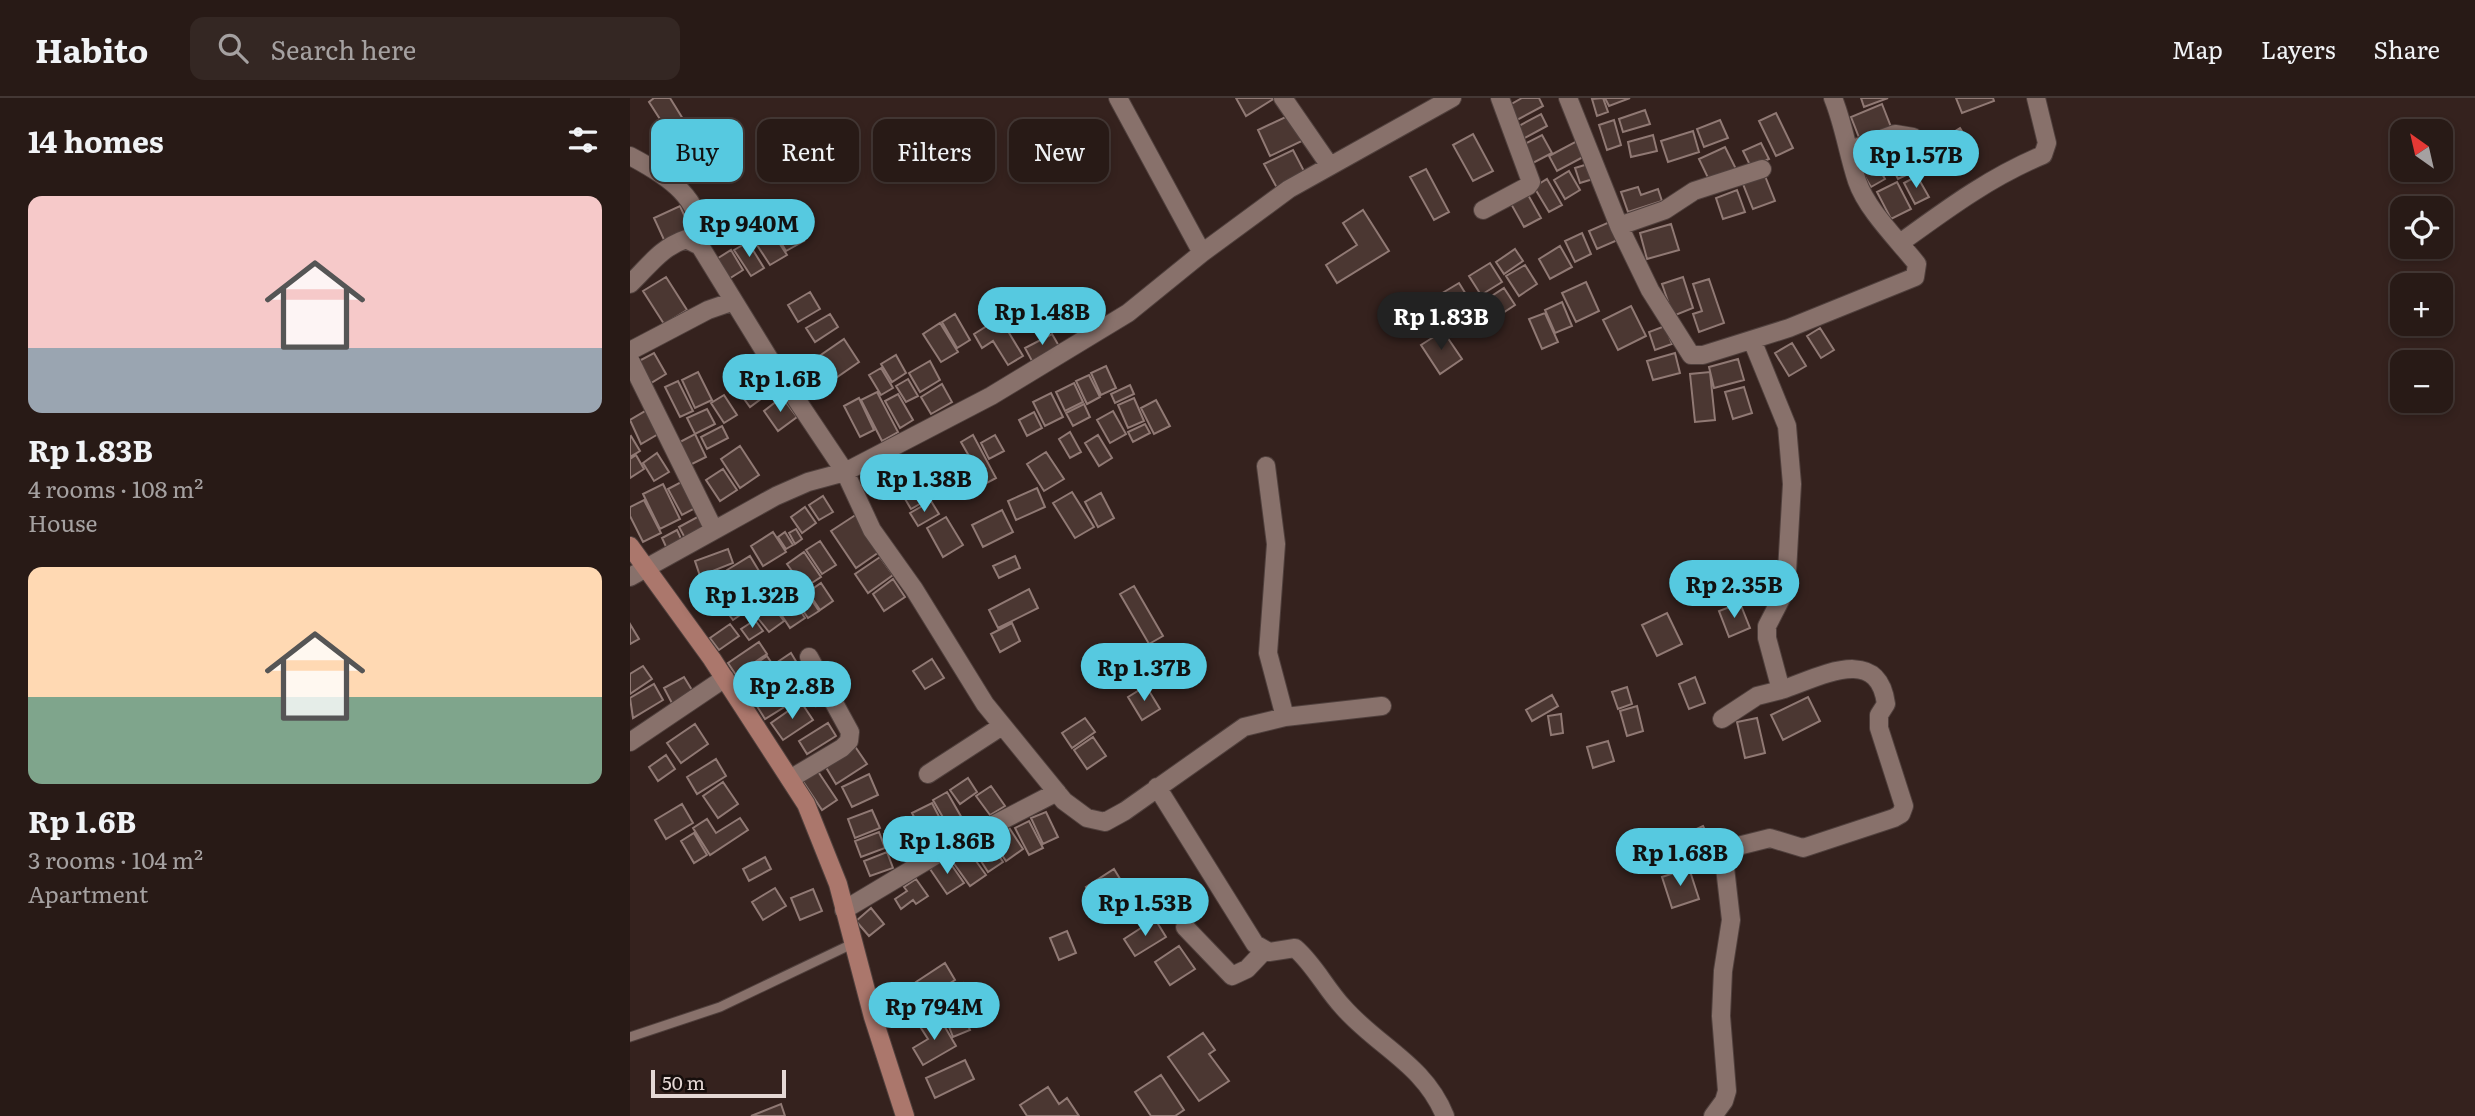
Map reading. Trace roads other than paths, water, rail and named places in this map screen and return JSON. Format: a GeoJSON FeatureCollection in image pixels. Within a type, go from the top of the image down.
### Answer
{"type":"FeatureCollection","features":[{"type":"Feature","properties":{"kind":"street"},"geometry":{"type":"LineString","coordinates":[[1118,98],[1202,253]]}},
{"type":"Feature","properties":{"kind":"street"},"geometry":{"type":"LineString","coordinates":[[1283,98],[1330,166]]}},
{"type":"Feature","properties":{"kind":"street"},"geometry":{"type":"LineString","coordinates":[[638,572],[776,496],[808,482],[845,471],[1014,382],[1128,313],[1202,253],[1289,189],[1452,98]]}},
{"type":"Feature","properties":{"kind":"street"},"geometry":{"type":"LineString","coordinates":[[1483,210],[1531,182],[1500,98]]}},
{"type":"Feature","properties":{"kind":"street"},"geometry":{"type":"LineString","coordinates":[[1568,98],[1619,226],[1650,290],[1690,355],[1703,355],[1752,340],[1907,283],[1915,277],[1917,264],[1869,205],[1857,182],[1833,98]]}},
{"type":"Feature","properties":{"kind":"street"},"geometry":{"type":"LineString","coordinates":[[1900,243],[1972,190],[2008,169],[2043,155],[2047,144],[2036,98]]}},
{"type":"Feature","properties":{"kind":"street"},"geometry":{"type":"LineString","coordinates":[[1850,150],[1895,134],[1913,137]]}},
{"type":"Feature","properties":{"kind":"street"},"geometry":{"type":"LineString","coordinates":[[630,156],[670,179],[688,198],[702,230],[700,246]]}},
{"type":"Feature","properties":{"kind":"street"},"geometry":{"type":"LineString","coordinates":[[1619,226],[1665,210],[1694,191],[1762,169]]}},
{"type":"Feature","properties":{"kind":"street"},"geometry":{"type":"LineString","coordinates":[[630,284],[657,254],[675,243],[687,239],[700,246],[845,471],[872,530],[914,589],[985,704],[1057,792],[1087,818],[1105,822],[1131,807],[1244,727],[1285,717],[1382,706]]}},
{"type":"Feature","properties":{"kind":"street"},"geometry":{"type":"LineString","coordinates":[[630,351],[708,310],[734,301]]}},
{"type":"Feature","properties":{"kind":"street"},"geometry":{"type":"LineString","coordinates":[[1752,340],[1787,426],[1792,484],[1786,589],[1767,626],[1767,639],[1781,690]]}},
{"type":"Feature","properties":{"kind":"street"},"geometry":{"type":"LineString","coordinates":[[630,360],[714,530]]}},
{"type":"Feature","properties":{"kind":"street"},"geometry":{"type":"LineString","coordinates":[[1266,466],[1276,544],[1268,653],[1285,717]]}},
{"type":"Feature","properties":{"kind":"street"},"geometry":{"type":"LineString","coordinates":[[630,546],[638,572],[725,678],[790,779],[818,829],[845,909],[852,944],[905,1116]]}},
{"type":"Feature","properties":{"kind":"street"},"geometry":{"type":"LineString","coordinates":[[790,779],[849,741],[850,732],[809,657]]}},
{"type":"Feature","properties":{"kind":"street"},"geometry":{"type":"LineString","coordinates":[[1713,1116],[1724,1101],[1727,1091],[1721,1017],[1723,971],[1731,920],[1724,859],[1726,849],[1770,838],[1802,848],[1894,818],[1901,814],[1904,806],[1880,728],[1879,715],[1886,704],[1880,680],[1866,668],[1838,671],[1757,696],[1722,719]]}},
{"type":"Feature","properties":{"kind":"street"},"geometry":{"type":"LineString","coordinates":[[630,742],[725,678]]}},
{"type":"Feature","properties":{"kind":"street"},"geometry":{"type":"LineString","coordinates":[[928,774],[1002,726]]}},
{"type":"Feature","properties":{"kind":"street"},"geometry":{"type":"LineString","coordinates":[[1157,787],[1255,944],[1264,951]]}},
{"type":"Feature","properties":{"kind":"street"},"geometry":{"type":"LineString","coordinates":[[845,909],[941,852],[1057,792]]}},
{"type":"Feature","properties":{"kind":"street"},"geometry":{"type":"LineString","coordinates":[[1185,927],[1232,976],[1247,969],[1264,951],[1295,948],[1368,1033],[1413,1066],[1426,1081],[1445,1116]]}},
{"type":"Feature","properties":{"kind":"lane"},"geometry":{"type":"LineString","coordinates":[[630,1037],[720,1007],[852,944]]}}]}
